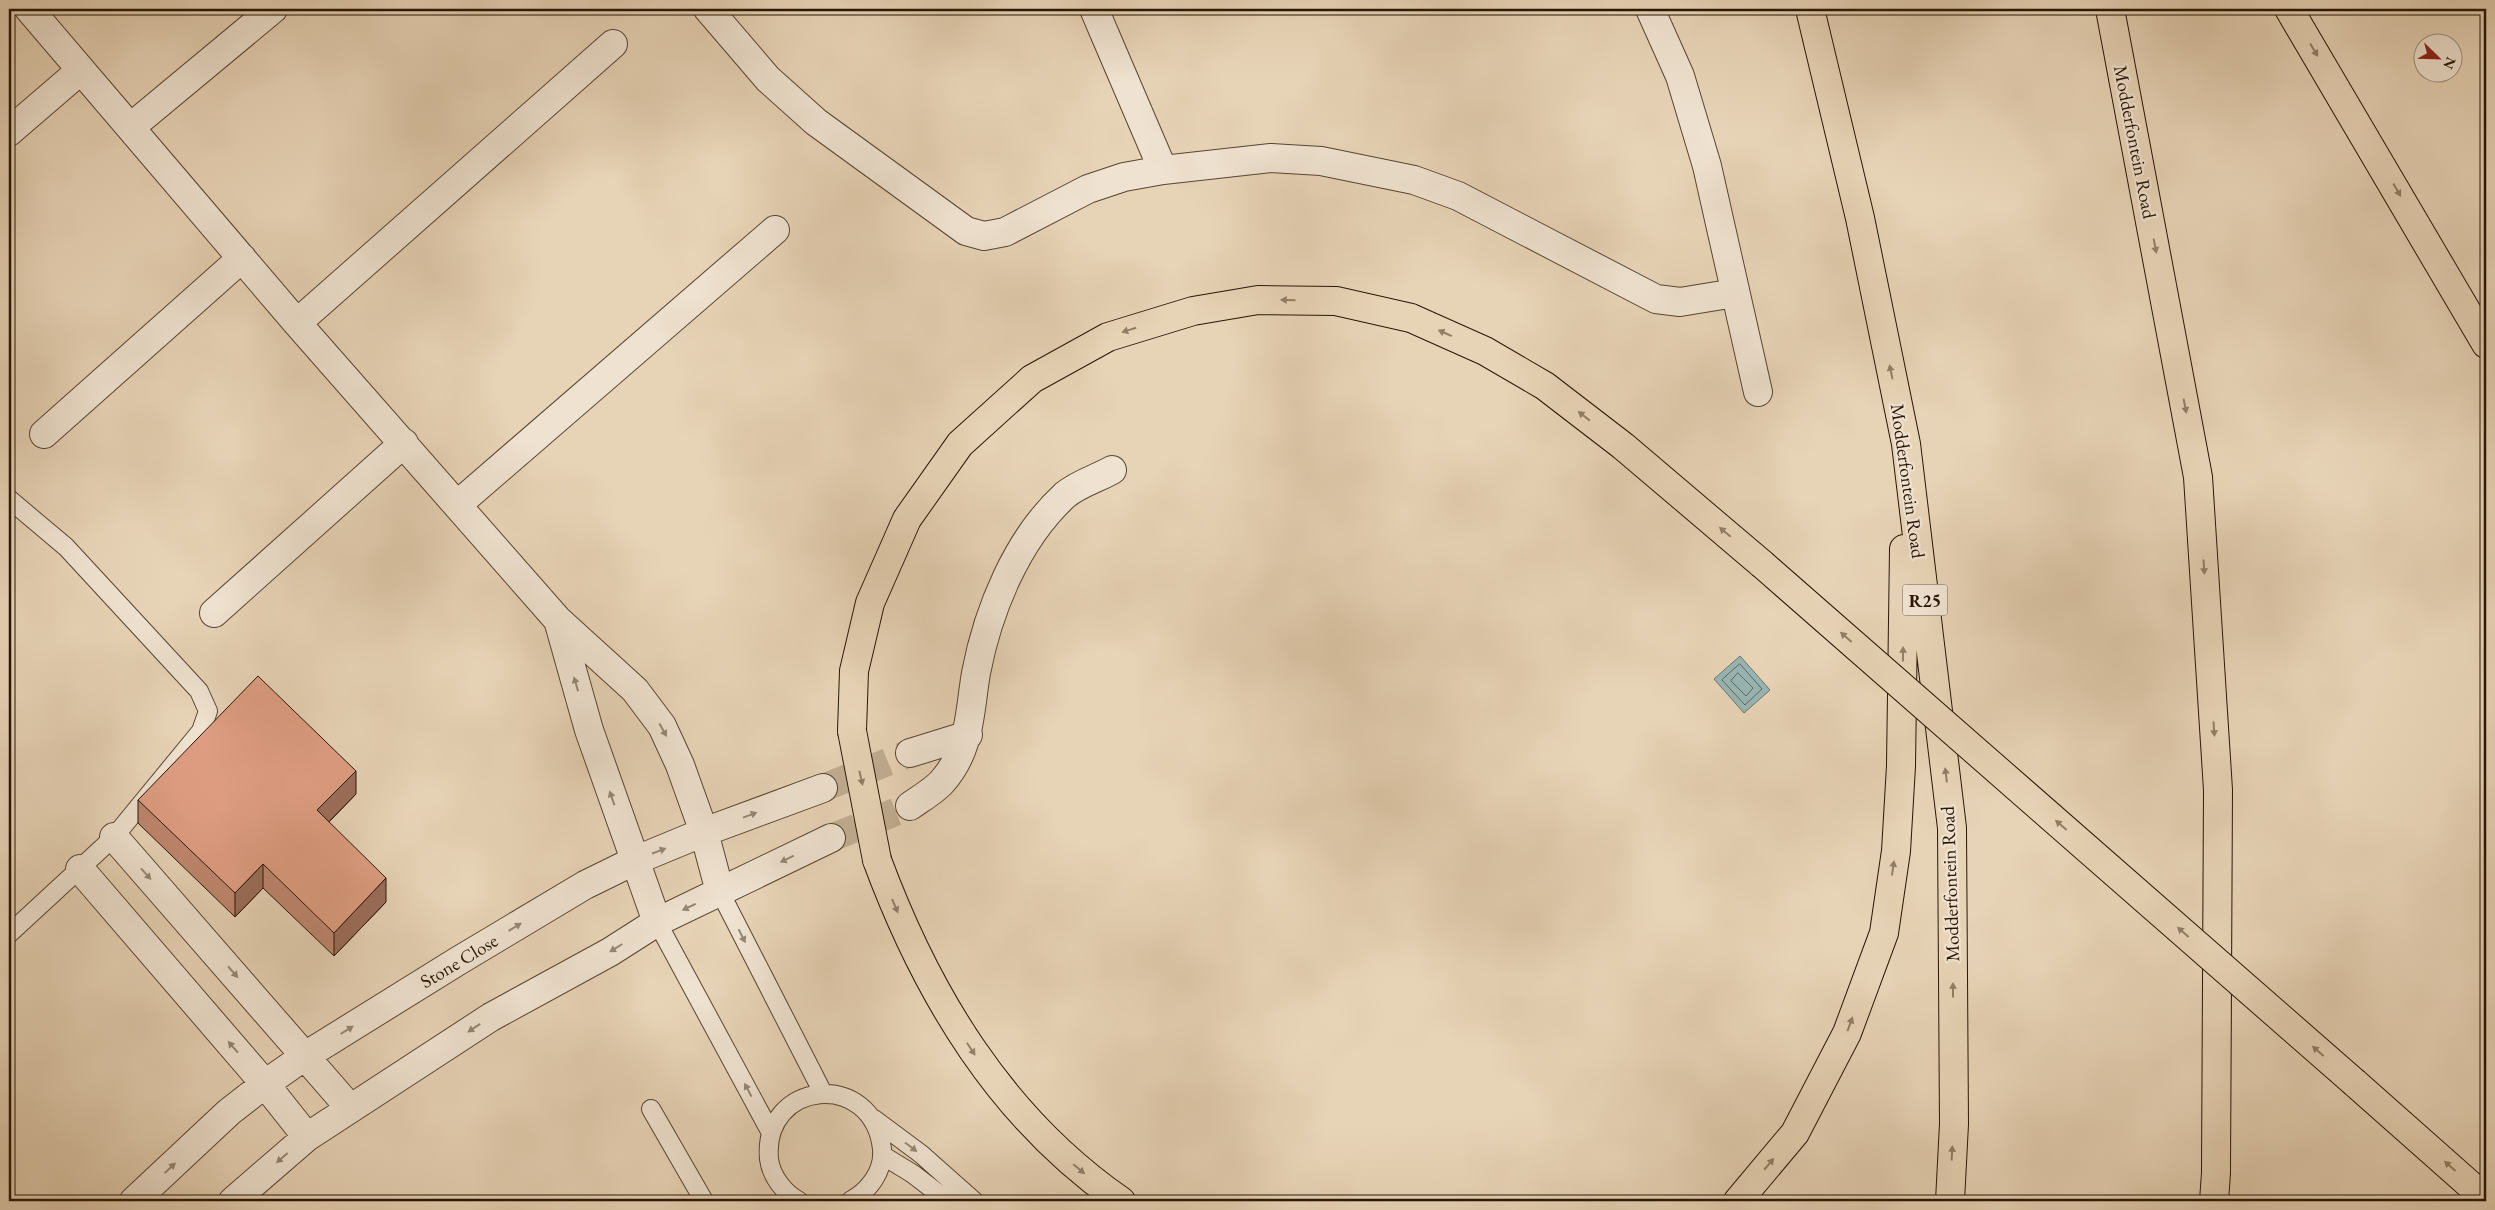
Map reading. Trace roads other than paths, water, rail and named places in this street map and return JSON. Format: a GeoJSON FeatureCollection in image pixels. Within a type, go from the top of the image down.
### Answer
{"type":"FeatureCollection","features":[{"type":"Feature","properties":{"kind":"main road","name":"Modderfontein Road"},"geometry":{"type":"LineString","coordinates":[[1810,9],[1860,218],[1906,444],[1952,828],[1954,1124],[1950,1201]]}},
{"type":"Feature","properties":{"kind":"main road","name":"Modderfontein Road"},"geometry":{"type":"LineString","coordinates":[[2110,9],[2198,477],[2218,790],[2216,1163],[2214,1201]]}},
{"type":"Feature","properties":{"kind":"main road"},"geometry":{"type":"LineString","coordinates":[[2289,9],[2486,344]]}},
{"type":"Feature","properties":{"kind":"main road"},"geometry":{"type":"LineString","coordinates":[[1121,1201],[1046,1140],[985,1071],[938,997],[893,904],[877,860],[852,730],[854,671],[870,603],[907,519],[960,444],[1032,379],[1108,337],[1193,311],[1258,300],[1336,301],[1411,318],[1477,347],[1545,386],[1623,446],[1762,564],[2486,1199]]}},
{"type":"Feature","properties":{"kind":"main road"},"geometry":{"type":"LineString","coordinates":[[1738,1201],[1795,1133],[1847,1033],[1884,933],[1896,851],[1901,766],[1906,444]]}},
{"type":"Feature","properties":{"kind":"street"},"geometry":{"type":"LineString","coordinates":[[29,9],[297,323],[558,619],[635,690],[662,726],[680,765],[704,832],[720,892]]}},
{"type":"Feature","properties":{"kind":"street"},"geometry":{"type":"LineString","coordinates":[[131,127],[273,9]]}},
{"type":"Feature","properties":{"kind":"street"},"geometry":{"type":"LineString","coordinates":[[708,9],[768,79],[816,122],[966,231],[984,236],[1005,232],[1088,189],[1124,177],[1163,170],[1271,158],[1322,161],[1405,178],[1458,196],[1656,299],[1680,302],[1735,293]]}},
{"type":"Feature","properties":{"kind":"street"},"geometry":{"type":"LineString","coordinates":[[1094,9],[1163,170]]}},
{"type":"Feature","properties":{"kind":"street"},"geometry":{"type":"LineString","coordinates":[[1650,9],[1680,76],[1705,157],[1758,392]]}},
{"type":"Feature","properties":{"kind":"street"},"geometry":{"type":"LineString","coordinates":[[297,323],[613,44]]}},
{"type":"Feature","properties":{"kind":"street"},"geometry":{"type":"LineString","coordinates":[[9,132],[81,70]]}},
{"type":"Feature","properties":{"kind":"street"},"geometry":{"type":"LineString","coordinates":[[457,505],[775,230]]}},
{"type":"Feature","properties":{"kind":"street"},"geometry":{"type":"LineString","coordinates":[[44,434],[242,258]]}},
{"type":"Feature","properties":{"kind":"street"},"geometry":{"type":"LineString","coordinates":[[214,613],[404,443]]}},
{"type":"Feature","properties":{"kind":"street"},"geometry":{"type":"LineString","coordinates":[[910,806],[940,784],[956,762],[968,735],[976,673],[986,630],[1000,592],[1020,554],[1043,519],[1067,494],[1112,470]]}},
{"type":"Feature","properties":{"kind":"street"},"geometry":{"type":"LineString","coordinates":[[558,619],[589,730],[657,922]]}},
{"type":"Feature","properties":{"kind":"street"},"geometry":{"type":"LineString","coordinates":[[910,753],[968,735]]}},
{"type":"Feature","properties":{"kind":"street","name":"Stone Close"},"geometry":{"type":"LineString","coordinates":[[134,1201],[229,1112],[265,1084],[305,1056],[585,885],[634,861],[704,832],[823,788]]}},
{"type":"Feature","properties":{"kind":"street"},"geometry":{"type":"LineString","coordinates":[[114,837],[350,1108]]}},
{"type":"Feature","properties":{"kind":"street"},"geometry":{"type":"LineString","coordinates":[[233,1201],[307,1137],[491,1017],[610,952],[657,922],[831,838]]}},
{"type":"Feature","properties":{"kind":"street"},"geometry":{"type":"LineString","coordinates":[[80,869],[265,1084],[307,1137]]}},
{"type":"Feature","properties":{"kind":"lane"},"geometry":{"type":"LineString","coordinates":[[9,498],[66,547],[199,692],[208,711],[201,731],[114,837],[9,934]]}},
{"type":"Feature","properties":{"kind":"lane"},"geometry":{"type":"LineString","coordinates":[[720,892],[823,1093]]}},
{"type":"Feature","properties":{"kind":"lane"},"geometry":{"type":"LineString","coordinates":[[657,922],[771,1133]]}},
{"type":"Feature","properties":{"kind":"lane"},"geometry":{"type":"LineString","coordinates":[[786,1198],[770,1165],[768,1149],[771,1133],[779,1117],[791,1105],[806,1097],[823,1093],[842,1096],[859,1104],[872,1118],[921,1154],[974,1201]]}},
{"type":"Feature","properties":{"kind":"lane"},"geometry":{"type":"LineString","coordinates":[[651,1109],[704,1201]]}},
{"type":"Feature","properties":{"kind":"lane"},"geometry":{"type":"LineString","coordinates":[[857,1200],[871,1185],[882,1155],[880,1136],[872,1118]]}},
{"type":"Feature","properties":{"kind":"lane"},"geometry":{"type":"LineString","coordinates":[[882,1155],[913,1174],[948,1201]]}},
{"type":"Feature","properties":{"kind":"water"},"geometry":{"type":"Polygon","coordinates":[[[1740,656],[1770,690],[1744,713],[1714,679],[1740,656]]]}},
{"type":"Feature","properties":{"kind":"tunnel"},"geometry":{"type":"LineString","coordinates":[[823,788],[910,753]]}},
{"type":"Feature","properties":{"kind":"tunnel"},"geometry":{"type":"LineString","coordinates":[[831,838],[910,806]]}}]}
